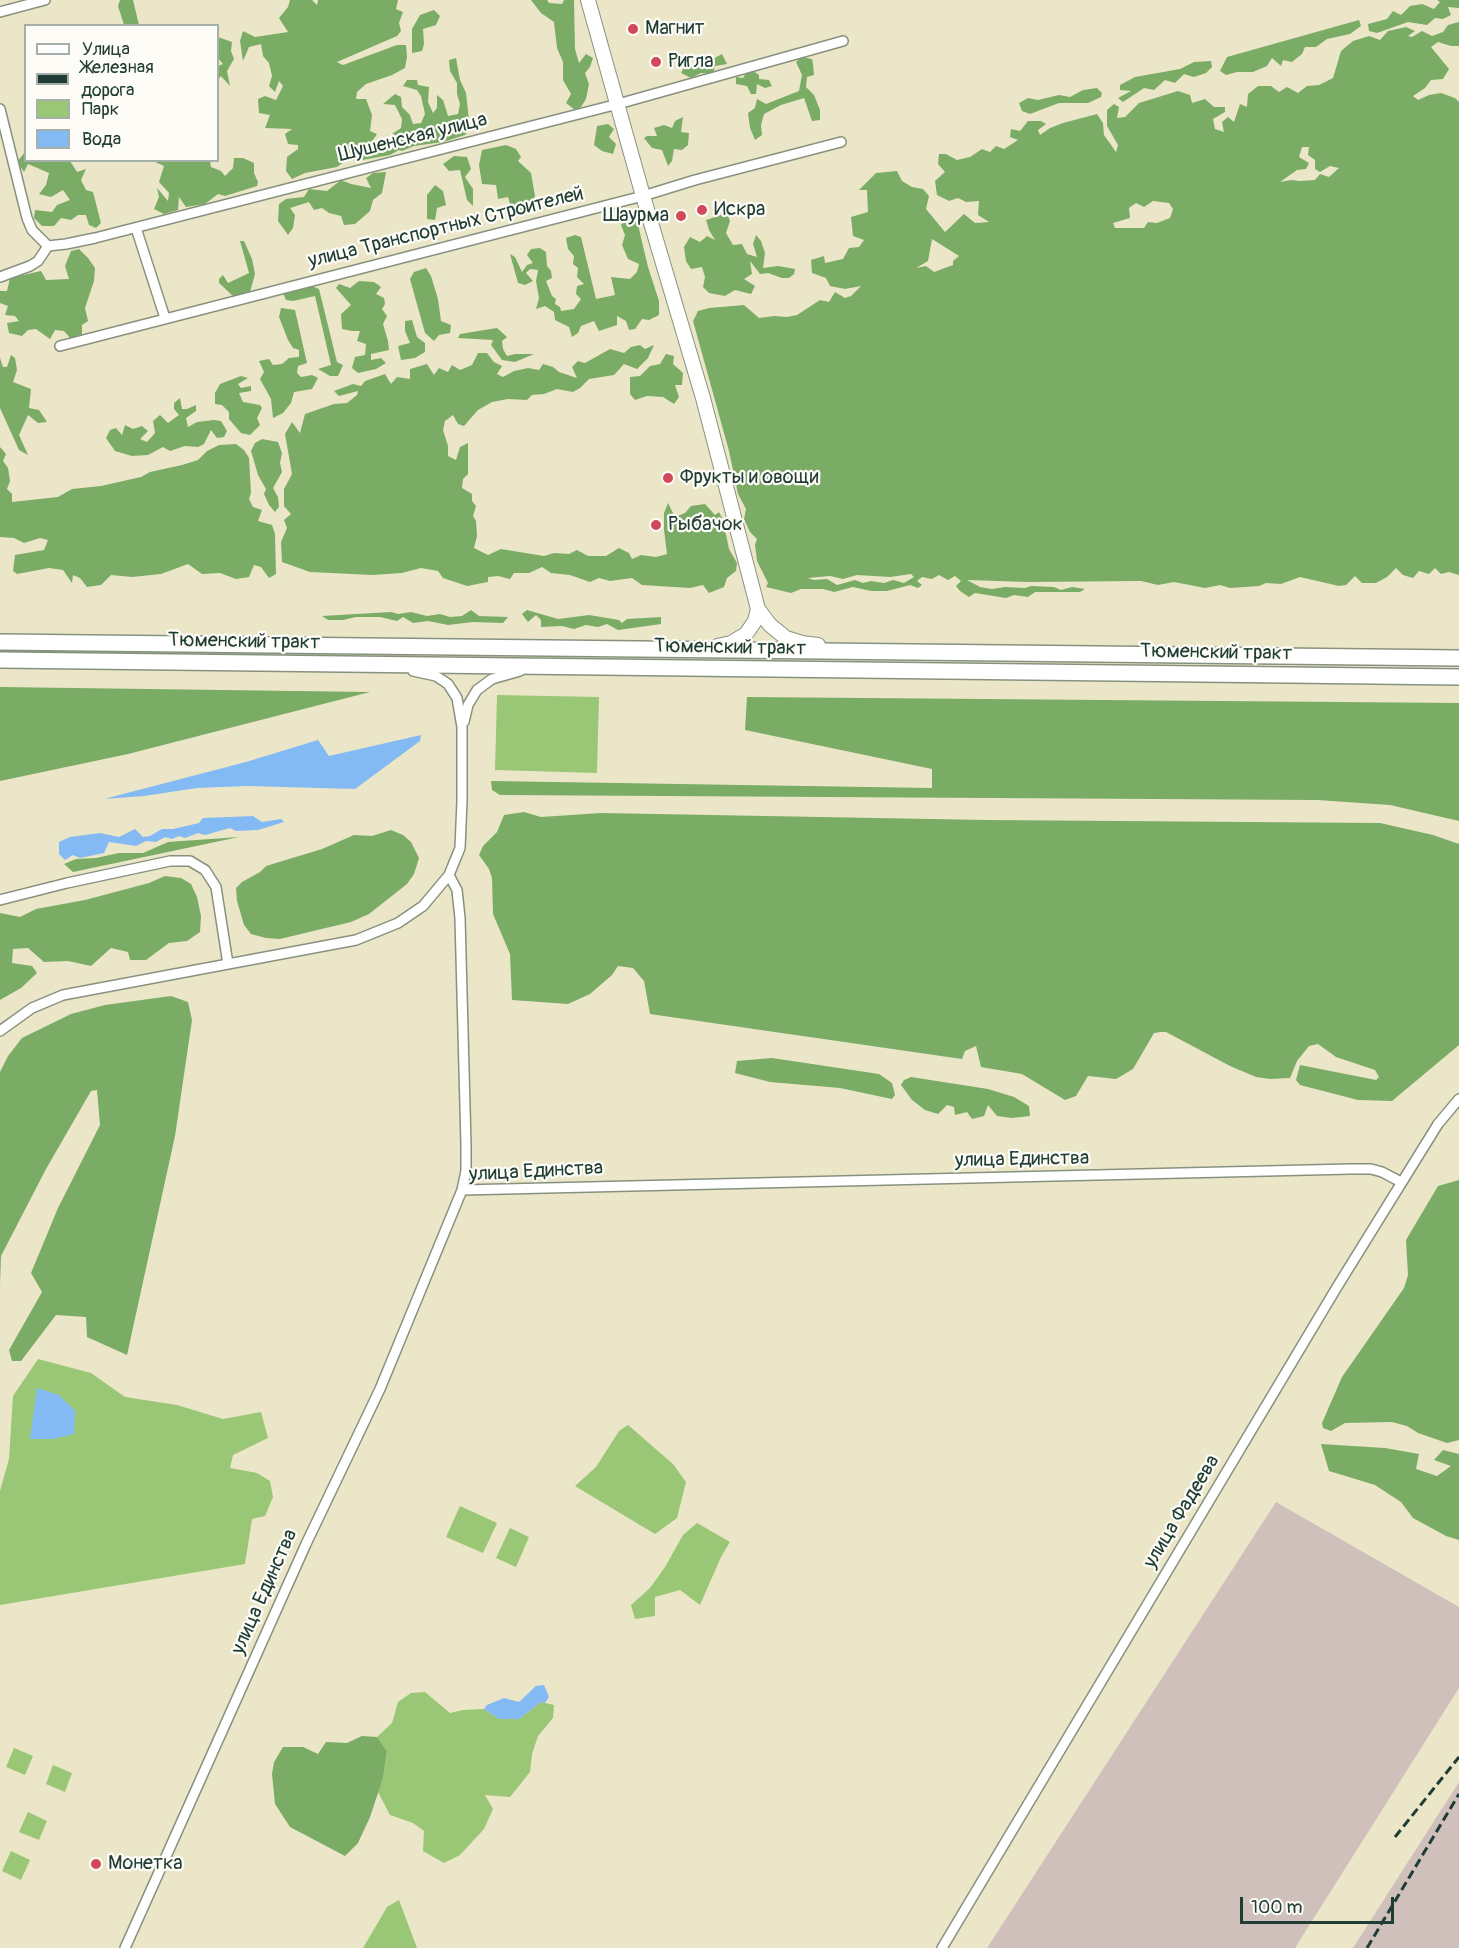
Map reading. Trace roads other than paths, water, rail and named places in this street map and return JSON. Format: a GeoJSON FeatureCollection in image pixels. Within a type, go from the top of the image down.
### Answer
{"type":"FeatureCollection","features":[{"type":"Feature","properties":{"kind":"main road","name":"Тюменский тракт"},"geometry":{"type":"LineString","coordinates":[[0,642],[1459,658]]}},
{"type":"Feature","properties":{"kind":"main road","name":"Тюменский тракт"},"geometry":{"type":"LineString","coordinates":[[0,660],[1459,677]]}},
{"type":"Feature","properties":{"kind":"street"},"geometry":{"type":"LineString","coordinates":[[0,12],[45,0]]}},
{"type":"Feature","properties":{"kind":"street"},"geometry":{"type":"LineString","coordinates":[[588,0],[703,398],[758,609],[778,633],[795,641],[872,652]]}},
{"type":"Feature","properties":{"kind":"street","name":"Шушенская улица"},"geometry":{"type":"LineString","coordinates":[[48,246],[136,228],[618,104],[843,41]]}},
{"type":"Feature","properties":{"kind":"street"},"geometry":{"type":"LineString","coordinates":[[0,109],[27,219],[32,230],[48,246],[38,261],[0,277]]}},
{"type":"Feature","properties":{"kind":"street","name":"улица Транспортных Строителей"},"geometry":{"type":"LineString","coordinates":[[60,345],[643,196],[841,142]]}},
{"type":"Feature","properties":{"kind":"street"},"geometry":{"type":"LineString","coordinates":[[136,228],[165,318]]}},
{"type":"Feature","properties":{"kind":"street"},"geometry":{"type":"LineString","coordinates":[[692,650],[740,640],[751,628],[758,609]]}},
{"type":"Feature","properties":{"kind":"street"},"geometry":{"type":"LineString","coordinates":[[0,1031],[32,1008],[63,995],[325,947],[374,934],[398,923],[423,906],[449,875],[460,849],[462,727],[457,698],[442,679],[430,674],[381,665]]}},
{"type":"Feature","properties":{"kind":"street"},"geometry":{"type":"LineString","coordinates":[[462,727],[471,698],[484,684],[498,676],[542,667]]}},
{"type":"Feature","properties":{"kind":"street"},"geometry":{"type":"LineString","coordinates":[[0,900],[67,882],[170,861],[190,861],[206,870],[216,887],[228,964]]}},
{"type":"Feature","properties":{"kind":"street"},"geometry":{"type":"LineString","coordinates":[[449,875],[458,890],[460,918],[466,1145],[466,1171],[462,1190]]}},
{"type":"Feature","properties":{"kind":"street","name":"улица Фадеева"},"geometry":{"type":"LineString","coordinates":[[942,1948],[1290,1364],[1401,1182],[1438,1124],[1459,1099]]}},
{"type":"Feature","properties":{"kind":"street","name":"улица Единства"},"geometry":{"type":"LineString","coordinates":[[125,1948],[306,1544],[380,1389],[462,1190],[1351,1169],[1371,1169],[1383,1172],[1401,1182]]}},
{"type":"Feature","properties":{"kind":"water"},"geometry":{"type":"Polygon","coordinates":[[[421,735],[420,741],[355,789],[247,786],[197,788],[104,799],[246,762],[318,740],[329,756],[421,735]]]}},
{"type":"Feature","properties":{"kind":"water"},"geometry":{"type":"Polygon","coordinates":[[[253,816],[262,822],[281,819],[284,822],[258,830],[236,831],[230,828],[205,835],[198,833],[185,838],[165,837],[156,842],[146,841],[136,846],[109,842],[104,853],[80,858],[73,855],[65,860],[59,854],[59,842],[70,837],[100,833],[119,837],[135,829],[143,837],[162,829],[199,823],[203,818],[253,816]]]}},
{"type":"Feature","properties":{"kind":"water"},"geometry":{"type":"Polygon","coordinates":[[[37,1388],[59,1395],[75,1411],[74,1434],[53,1439],[30,1439],[37,1388]]]}},
{"type":"Feature","properties":{"kind":"water"},"geometry":{"type":"Polygon","coordinates":[[[544,1685],[549,1697],[545,1703],[541,1702],[519,1719],[499,1719],[484,1709],[487,1705],[504,1698],[519,1702],[536,1686],[544,1685]]]}},
{"type":"Feature","properties":{"kind":"railway"},"geometry":{"type":"LineString","coordinates":[[1395,1837],[1459,1757]]}},
{"type":"Feature","properties":{"kind":"railway"},"geometry":{"type":"LineString","coordinates":[[1367,1948],[1459,1794]]}},
{"type":"Feature","properties":{"kind":"place","name":"Магнит"},"geometry":{"type":"Point","coordinates":[633,29]}},
{"type":"Feature","properties":{"kind":"place","name":"Ригла"},"geometry":{"type":"Point","coordinates":[656,62]}},
{"type":"Feature","properties":{"kind":"place","name":"Искра"},"geometry":{"type":"Point","coordinates":[702,210]}},
{"type":"Feature","properties":{"kind":"place","name":"Шаурма"},"geometry":{"type":"Point","coordinates":[681,216]}},
{"type":"Feature","properties":{"kind":"place","name":"Фрукты и овощи"},"geometry":{"type":"Point","coordinates":[668,478]}},
{"type":"Feature","properties":{"kind":"place","name":"Рыбачок"},"geometry":{"type":"Point","coordinates":[656,525]}},
{"type":"Feature","properties":{"kind":"place","name":"Монетка"},"geometry":{"type":"Point","coordinates":[96,1864]}}]}
